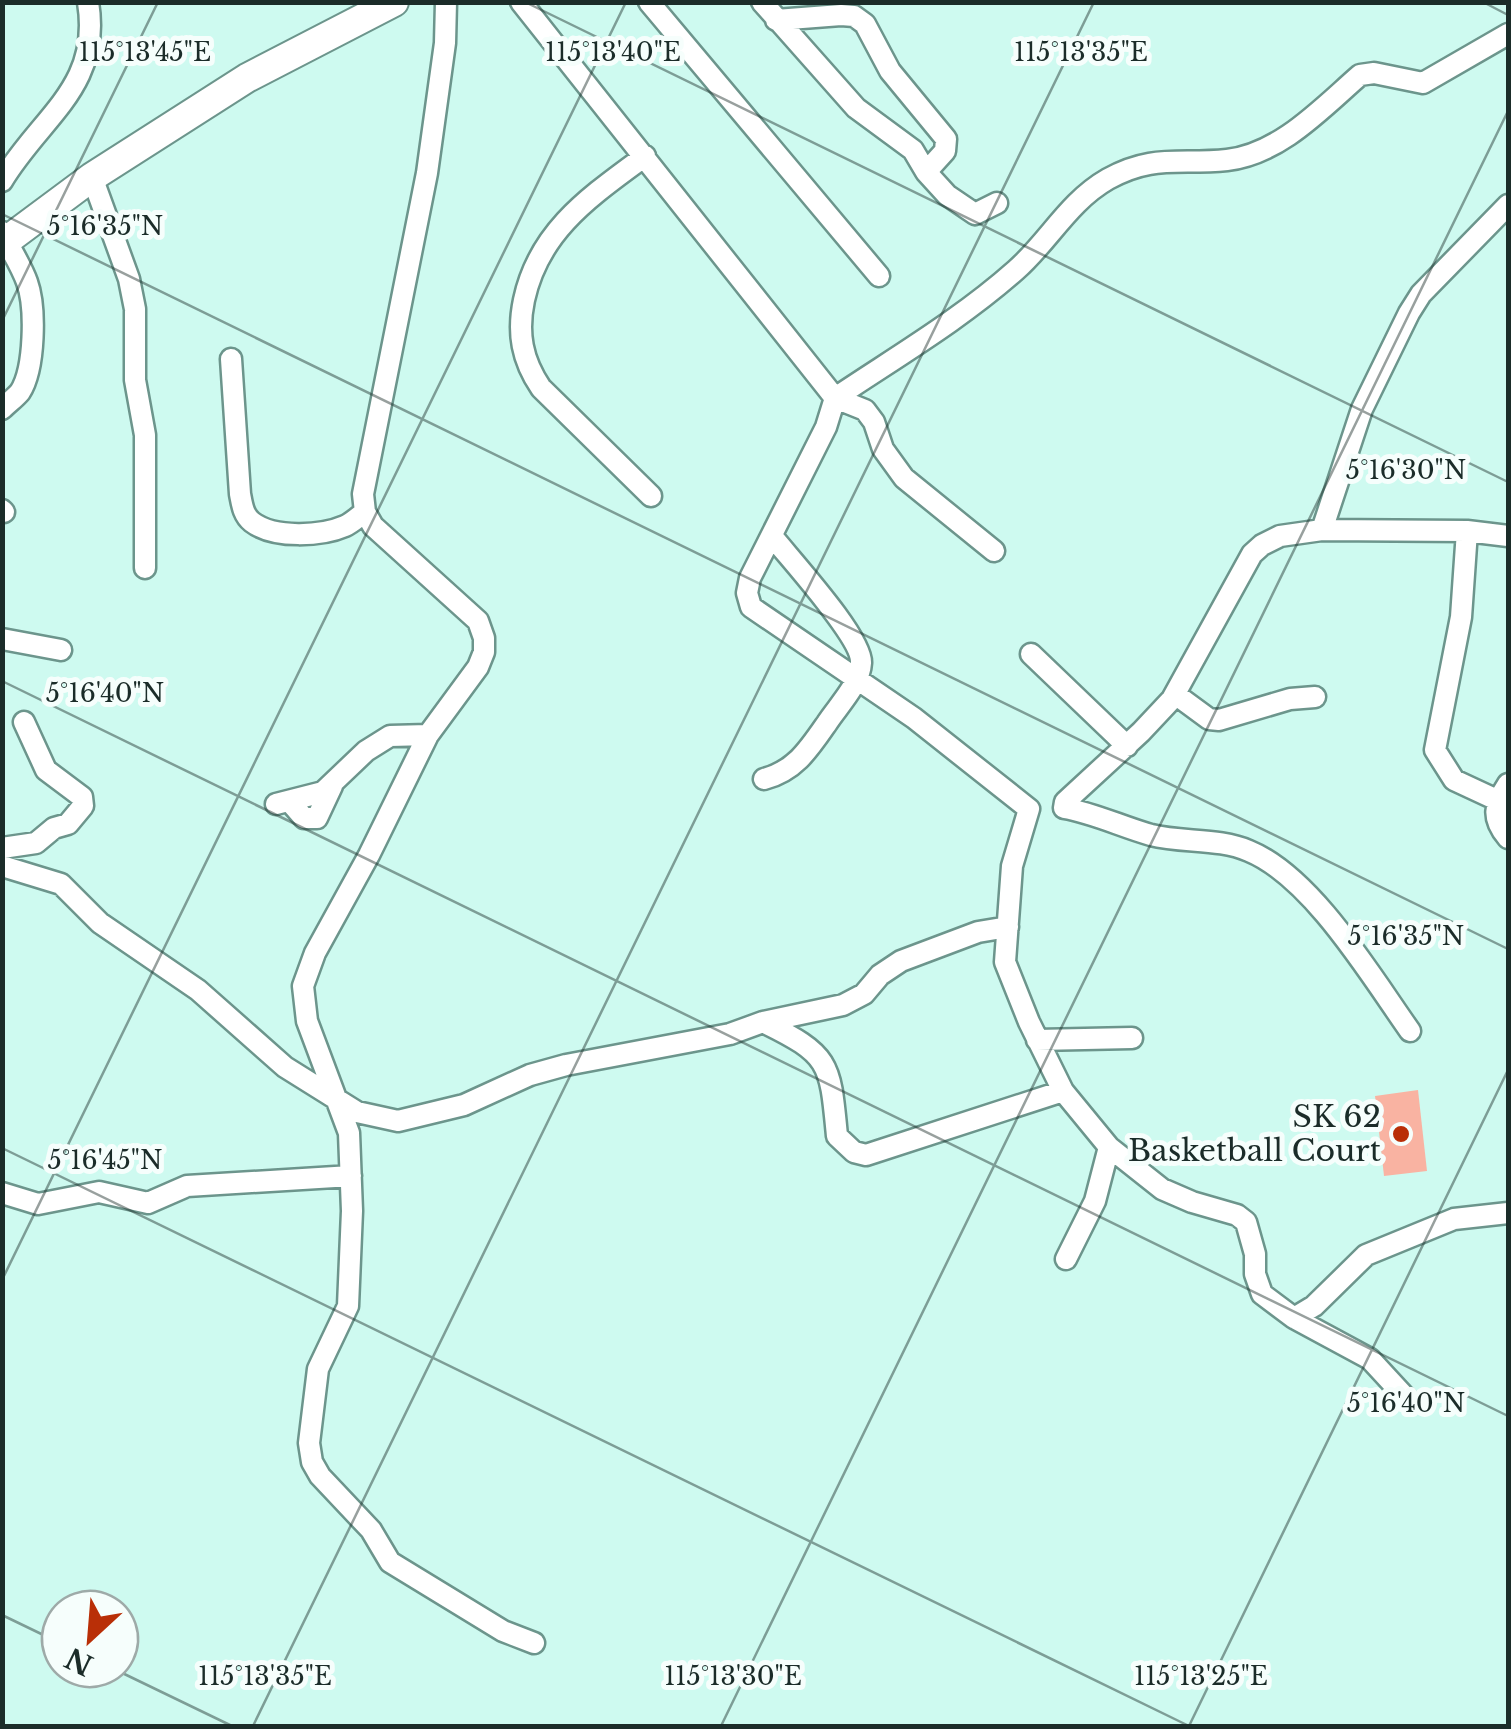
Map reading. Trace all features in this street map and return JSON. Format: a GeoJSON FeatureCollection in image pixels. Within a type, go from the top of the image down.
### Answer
{"type":"FeatureCollection","features":[{"type":"Feature","properties":{"kind":"main road"},"geometry":{"type":"LineString","coordinates":[[4,239],[92,177],[247,78],[394,2]]}},
{"type":"Feature","properties":{"kind":"street"},"geometry":{"type":"LineString","coordinates":[[2,181],[81,76],[90,49],[88,2]]}},
{"type":"Feature","properties":{"kind":"street"},"geometry":{"type":"LineString","coordinates":[[446,2],[445,43],[427,173],[366,474],[365,512],[374,526],[478,621],[484,652],[428,735],[369,855],[315,952],[303,986],[307,1021],[349,1133],[351,1176],[348,1306],[323,1353],[315,1379],[310,1428],[312,1462],[320,1476],[371,1530],[390,1562],[503,1631],[534,1643]]}},
{"type":"Feature","properties":{"kind":"street"},"geometry":{"type":"LineString","coordinates":[[649,2],[880,276]]}},
{"type":"Feature","properties":{"kind":"street"},"geometry":{"type":"LineString","coordinates":[[762,2],[856,108],[913,150],[947,195],[975,214],[997,202]]}},
{"type":"Feature","properties":{"kind":"street"},"geometry":{"type":"LineString","coordinates":[[524,4],[835,398],[865,410],[874,422],[883,449],[904,478],[994,551]]}},
{"type":"Feature","properties":{"kind":"street"},"geometry":{"type":"LineString","coordinates":[[776,20],[841,15],[854,16],[865,24],[890,72],[946,138],[945,152],[926,172]]}},
{"type":"Feature","properties":{"kind":"street"},"geometry":{"type":"LineString","coordinates":[[1410,1031],[1342,936],[1284,871],[1269,861],[1240,847],[1152,835],[1064,808],[1029,809],[928,729],[751,607],[747,594],[750,578],[826,427],[835,398],[994,288],[1020,266],[1074,203],[1135,165],[1228,160],[1252,154],[1282,140],[1360,75],[1374,72],[1423,83],[1508,34]]}},
{"type":"Feature","properties":{"kind":"street"},"geometry":{"type":"LineString","coordinates":[[645,156],[586,200],[544,247],[528,282],[521,343],[527,368],[540,388],[651,496]]}},
{"type":"Feature","properties":{"kind":"street"},"geometry":{"type":"LineString","coordinates":[[92,177],[129,280],[135,309],[136,380],[144,435],[145,568]]}},
{"type":"Feature","properties":{"kind":"street"},"geometry":{"type":"LineString","coordinates":[[1322,530],[1362,409],[1409,312],[1420,294],[1508,205]]}},
{"type":"Feature","properties":{"kind":"street"},"geometry":{"type":"LineString","coordinates":[[2,408],[20,392],[26,377],[33,325],[33,302],[27,280],[4,239]]}},
{"type":"Feature","properties":{"kind":"street"},"geometry":{"type":"LineString","coordinates":[[231,359],[240,494],[243,510],[252,522],[286,534],[322,531],[346,526],[365,512]]}},
{"type":"Feature","properties":{"kind":"street"},"geometry":{"type":"LineString","coordinates":[[1064,808],[1069,795],[1127,746],[1174,694],[1252,554],[1262,545],[1280,536],[1322,530],[1467,531],[1508,536]]}},
{"type":"Feature","properties":{"kind":"street"},"geometry":{"type":"LineString","coordinates":[[1467,531],[1461,617],[1435,750],[1454,780],[1503,792],[1496,823],[1508,838]]}},
{"type":"Feature","properties":{"kind":"street"},"geometry":{"type":"LineString","coordinates":[[764,779],[781,774],[807,752],[862,666],[850,633],[772,536]]}},
{"type":"Feature","properties":{"kind":"street"},"geometry":{"type":"LineString","coordinates":[[2,640],[61,650]]}},
{"type":"Feature","properties":{"kind":"street"},"geometry":{"type":"LineString","coordinates":[[1032,654],[1127,746]]}},
{"type":"Feature","properties":{"kind":"street"},"geometry":{"type":"LineString","coordinates":[[1174,694],[1209,719],[1219,720],[1290,699],[1314,697]]}},
{"type":"Feature","properties":{"kind":"street"},"geometry":{"type":"LineString","coordinates":[[5,866],[54,828],[68,824],[84,806],[82,796],[46,770],[24,722]]}},
{"type":"Feature","properties":{"kind":"street"},"geometry":{"type":"LineString","coordinates":[[283,803],[304,818],[317,818],[332,786],[376,742],[390,736],[428,735]]}},
{"type":"Feature","properties":{"kind":"street"},"geometry":{"type":"LineString","coordinates":[[1029,809],[1012,866],[1005,962],[1063,1091],[1109,1147],[1162,1189],[1237,1215],[1246,1222],[1262,1294],[1294,1318],[1370,1360],[1406,1398]]}},
{"type":"Feature","properties":{"kind":"street"},"geometry":{"type":"LineString","coordinates":[[5,866],[61,884],[100,923],[198,990],[285,1067],[357,1112],[398,1121],[464,1105],[530,1075],[566,1065],[730,1034],[762,1022],[842,1005],[864,994],[880,975],[901,961],[978,932],[1008,928]]}},
{"type":"Feature","properties":{"kind":"street"},"geometry":{"type":"LineString","coordinates":[[762,1022],[819,1056],[832,1085],[836,1136],[854,1152],[866,1155],[1063,1091]]}},
{"type":"Feature","properties":{"kind":"street"},"geometry":{"type":"LineString","coordinates":[[1037,1040],[1132,1038]]}},
{"type":"Feature","properties":{"kind":"street"},"geometry":{"type":"LineString","coordinates":[[1066,1258],[1095,1202],[1109,1147]]}},
{"type":"Feature","properties":{"kind":"street"},"geometry":{"type":"LineString","coordinates":[[2,1193],[38,1204],[98,1192],[148,1203],[187,1186],[351,1176]]}},
{"type":"Feature","properties":{"kind":"street"},"geometry":{"type":"LineString","coordinates":[[1294,1318],[1314,1306],[1366,1256],[1454,1219],[1508,1214]]}},
{"type":"Feature","properties":{"kind":"shaded area","name":"SK 62 Basketball Court"},"geometry":{"type":"Polygon","coordinates":[[[1418,1090],[1427,1171],[1384,1176],[1375,1096],[1418,1090]]]}},
{"type":"Feature","properties":{"kind":"place","name":"SK 62 Basketball Court"},"geometry":{"type":"Point","coordinates":[1401,1134]}}]}
